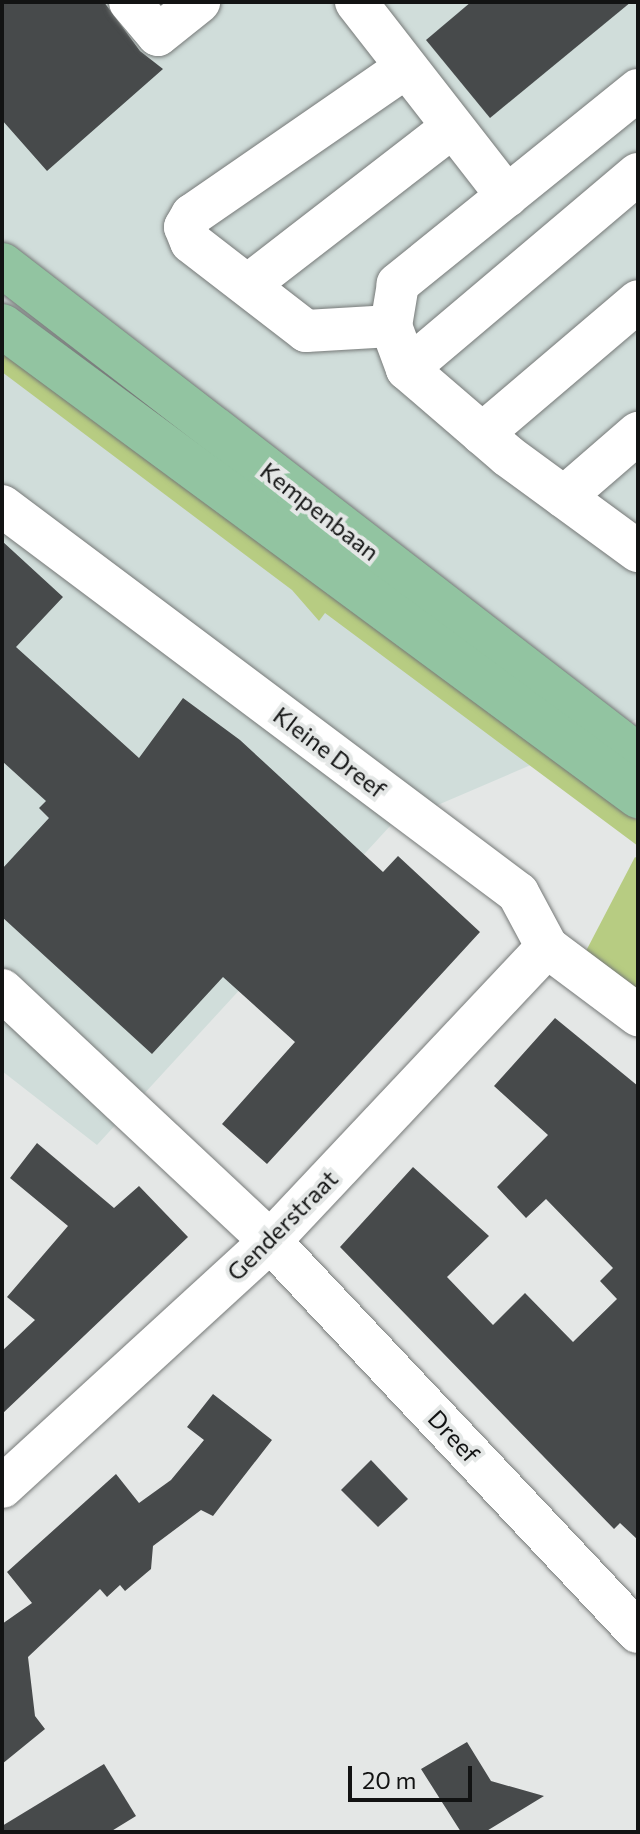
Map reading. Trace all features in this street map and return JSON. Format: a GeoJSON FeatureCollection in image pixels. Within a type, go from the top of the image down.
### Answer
{"type":"FeatureCollection","features":[{"type":"Feature","properties":{"kind":"main road","name":"Kempenbaan"},"geometry":{"type":"LineString","coordinates":[[2,265],[638,756]]}},
{"type":"Feature","properties":{"kind":"main road","name":"Kempenbaan"},"geometry":{"type":"LineString","coordinates":[[2,326],[638,796]]}},
{"type":"Feature","properties":{"kind":"street"},"geometry":{"type":"LineString","coordinates":[[130,2],[158,35],[199,2]]}},
{"type":"Feature","properties":{"kind":"street"},"geometry":{"type":"LineString","coordinates":[[356,2],[404,69],[507,196]]}},
{"type":"Feature","properties":{"kind":"street"},"geometry":{"type":"LineString","coordinates":[[391,326],[306,331],[191,242],[185,227],[192,215],[404,69]]}},
{"type":"Feature","properties":{"kind":"street"},"geometry":{"type":"LineString","coordinates":[[638,90],[398,284],[391,326],[407,369],[482,434],[638,551]]}},
{"type":"Feature","properties":{"kind":"street"},"geometry":{"type":"LineString","coordinates":[[248,285],[451,128]]}},
{"type":"Feature","properties":{"kind":"street"},"geometry":{"type":"LineString","coordinates":[[407,369],[638,174]]}},
{"type":"Feature","properties":{"kind":"street"},"geometry":{"type":"LineString","coordinates":[[482,434],[638,301]]}},
{"type":"Feature","properties":{"kind":"street"},"geometry":{"type":"LineString","coordinates":[[564,497],[638,433]]}},
{"type":"Feature","properties":{"kind":"street","name":"Kleine Dreef"},"geometry":{"type":"LineString","coordinates":[[2,506],[518,893],[547,947],[638,1015]]}},
{"type":"Feature","properties":{"kind":"street","name":"Genderstraat"},"geometry":{"type":"LineString","coordinates":[[2,1487],[270,1241],[547,947]]}},
{"type":"Feature","properties":{"kind":"street","name":"Dreef"},"geometry":{"type":"LineString","coordinates":[[2,990],[270,1241],[638,1632]]}},
{"type":"Feature","properties":{"kind":"shaded area"},"geometry":{"type":"Polygon","coordinates":[[[2,2],[638,2],[638,719],[391,825],[97,1145],[2,1071],[2,2]]]}},
{"type":"Feature","properties":{"kind":"green space"},"geometry":{"type":"Polygon","coordinates":[[[2,349],[638,821],[638,846],[325,613],[319,621],[292,590],[2,372],[2,349]]]}},
{"type":"Feature","properties":{"kind":"green space"},"geometry":{"type":"Polygon","coordinates":[[[635,857],[638,859],[638,989],[586,951],[635,857]]]}},
{"type":"Feature","properties":{"kind":"building"},"geometry":{"type":"Polygon","coordinates":[[[2,2],[104,2],[140,51],[163,69],[47,171],[2,120],[2,2]]]}},
{"type":"Feature","properties":{"kind":"building"},"geometry":{"type":"Polygon","coordinates":[[[471,2],[631,2],[490,118],[426,40],[471,2]]]}},
{"type":"Feature","properties":{"kind":"building"},"geometry":{"type":"Polygon","coordinates":[[[2,541],[63,597],[16,647],[139,758],[183,698],[240,740],[383,872],[398,856],[480,932],[267,1164],[222,1124],[295,1042],[223,977],[152,1054],[2,917],[2,869],[49,818],[39,808],[46,801],[2,761],[2,541]]]}},
{"type":"Feature","properties":{"kind":"building"},"geometry":{"type":"Polygon","coordinates":[[[555,1018],[638,1086],[638,1540],[620,1523],[614,1529],[340,1247],[413,1167],[489,1236],[447,1277],[493,1325],[525,1293],[573,1342],[617,1299],[600,1281],[613,1268],[546,1199],[526,1218],[497,1187],[548,1135],[494,1086],[555,1018]]]}},
{"type":"Feature","properties":{"kind":"building"},"geometry":{"type":"Polygon","coordinates":[[[37,1143],[114,1208],[139,1186],[188,1237],[2,1414],[2,1351],[35,1320],[7,1297],[68,1226],[10,1178],[37,1143]]]}},
{"type":"Feature","properties":{"kind":"building"},"geometry":{"type":"Polygon","coordinates":[[[213,1394],[272,1440],[213,1516],[201,1510],[153,1546],[151,1569],[125,1591],[120,1585],[107,1597],[100,1589],[28,1657],[35,1716],[45,1729],[2,1764],[2,1624],[32,1603],[7,1572],[116,1474],[139,1503],[171,1480],[204,1440],[187,1427],[213,1394]]]}},
{"type":"Feature","properties":{"kind":"building"},"geometry":{"type":"Polygon","coordinates":[[[371,1460],[408,1499],[378,1527],[341,1490],[371,1460]]]}},
{"type":"Feature","properties":{"kind":"building"},"geometry":{"type":"Polygon","coordinates":[[[467,1742],[491,1781],[544,1796],[485,1832],[461,1832],[421,1769],[467,1742]]]}},
{"type":"Feature","properties":{"kind":"building"},"geometry":{"type":"Polygon","coordinates":[[[104,1764],[136,1816],[110,1832],[2,1832],[2,1826],[104,1764]]]}}]}
